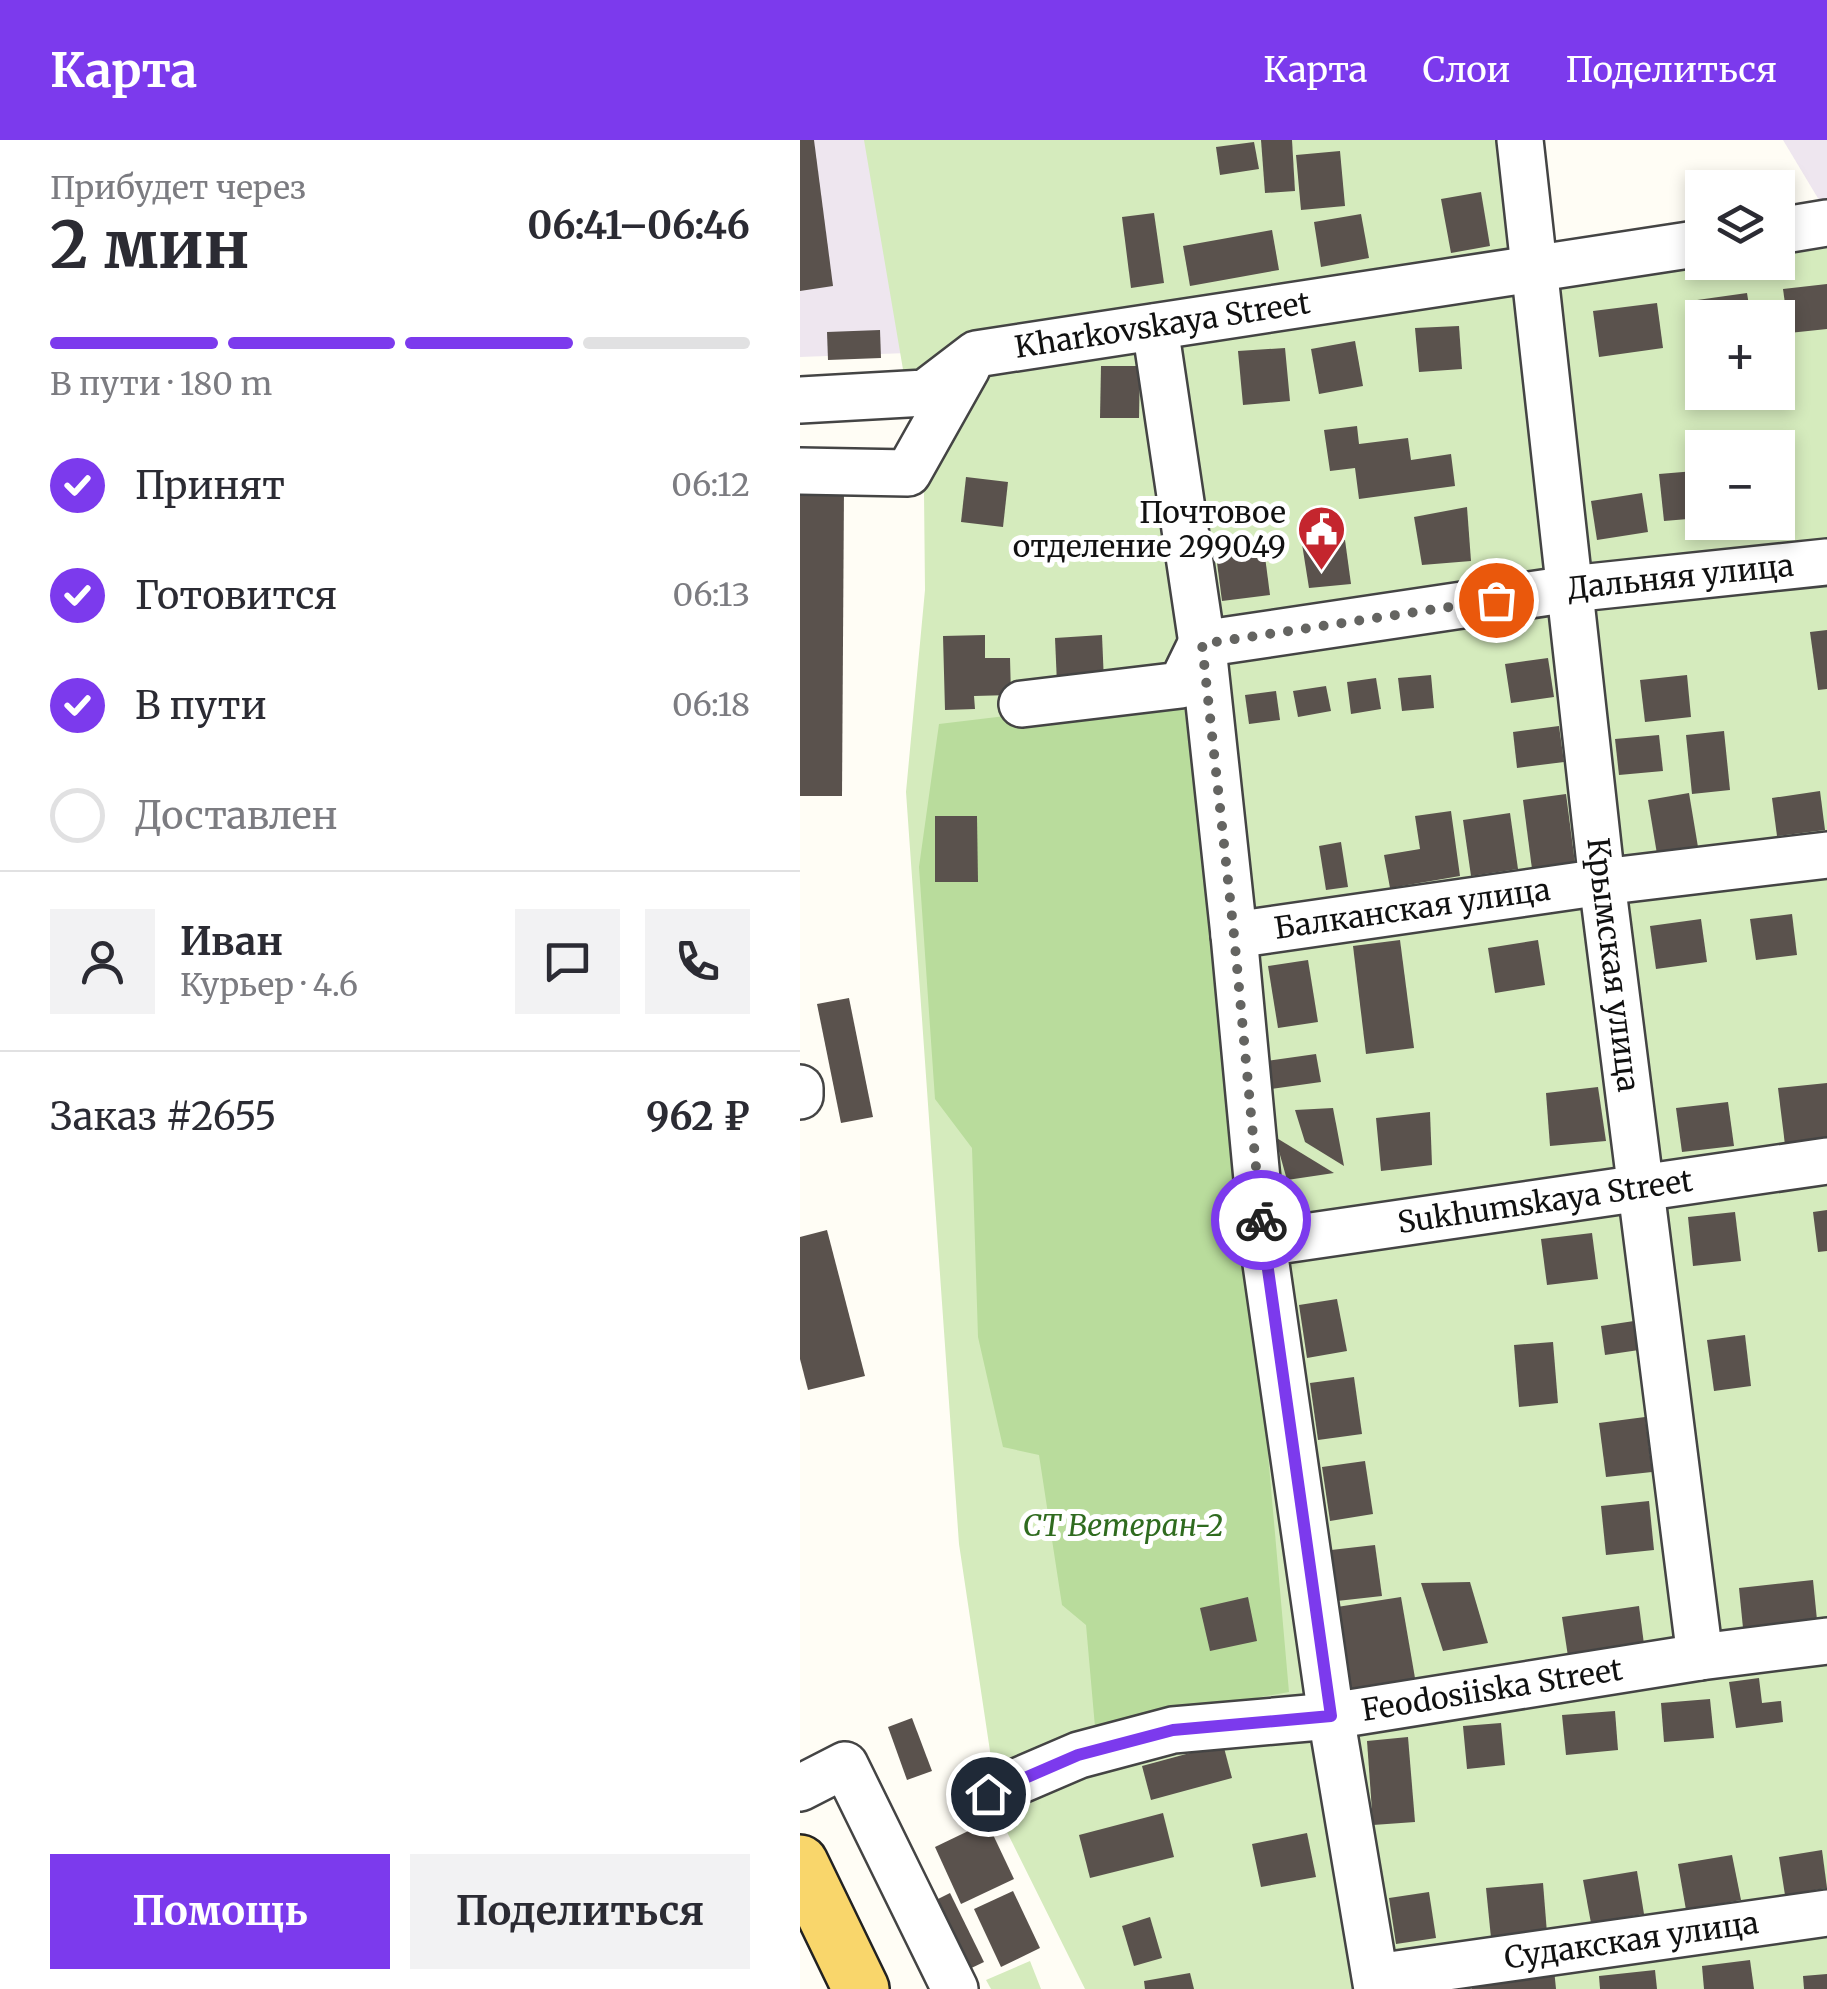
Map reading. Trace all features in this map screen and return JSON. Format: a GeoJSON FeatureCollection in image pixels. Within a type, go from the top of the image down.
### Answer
{"type":"FeatureCollection","features":[{"type":"Feature","properties":{"kind":"main road"},"geometry":{"type":"LineString","coordinates":[[800,1863],[862,1989]]}},
{"type":"Feature","properties":{"kind":"street","name":"Крымская улица"},"geometry":{"type":"LineString","coordinates":[[1520,140],[1602,882],[1700,1657]]}},
{"type":"Feature","properties":{"kind":"street"},"geometry":{"type":"LineString","coordinates":[[1795,228],[1827,223]]}},
{"type":"Feature","properties":{"kind":"street","name":"Kharkovskaya Street"},"geometry":{"type":"LineString","coordinates":[[800,400],[925,393],[976,354],[1685,246]]}},
{"type":"Feature","properties":{"kind":"street"},"geometry":{"type":"LineString","coordinates":[[1155,327],[1202,644],[1263,1243],[1331,1716],[1376,1983]]}},
{"type":"Feature","properties":{"kind":"street"},"geometry":{"type":"LineString","coordinates":[[800,471],[908,473],[976,354]]}},
{"type":"Feature","properties":{"kind":"street","name":"Дальняя улица"},"geometry":{"type":"LineString","coordinates":[[1202,644],[1570,589],[1827,562]]}},
{"type":"Feature","properties":{"kind":"street"},"geometry":{"type":"LineString","coordinates":[[1022,704],[1181,685],[1202,644]]}},
{"type":"Feature","properties":{"kind":"street","name":"Балканская улица"},"geometry":{"type":"LineString","coordinates":[[1234,935],[1827,854]]}},
{"type":"Feature","properties":{"kind":"street"},"geometry":{"type":"LineString","coordinates":[[800,1088],[800,1096]]}},
{"type":"Feature","properties":{"kind":"street","name":"Sukhumskaya Street"},"geometry":{"type":"LineString","coordinates":[[1263,1243],[1827,1160]]}},
{"type":"Feature","properties":{"kind":"street","name":"Feodosiiska Street"},"geometry":{"type":"LineString","coordinates":[[988,1794],[1078,1755],[1173,1730],[1331,1716],[1700,1657],[1827,1641]]}},
{"type":"Feature","properties":{"kind":"street"},"geometry":{"type":"LineString","coordinates":[[800,1788],[845,1765],[956,1989]]}},
{"type":"Feature","properties":{"kind":"street","name":"Судакская улица"},"geometry":{"type":"LineString","coordinates":[[1376,1983],[1827,1913]]}},
{"type":"Feature","properties":{"kind":"shaded area"},"geometry":{"type":"Polygon","coordinates":[[[800,140],[870,140],[907,353],[800,357],[800,140]]]}},
{"type":"Feature","properties":{"kind":"shaded area"},"geometry":{"type":"Polygon","coordinates":[[[1783,140],[1827,140],[1827,199],[1819,200],[1783,140]]]}},
{"type":"Feature","properties":{"kind":"green space","name":"СТ Ветеран-2"},"geometry":{"type":"Polygon","coordinates":[[[864,140],[1520,140],[1535,270],[1685,265],[1685,280],[1795,280],[1795,238],[1827,234],[1827,1989],[1085,1989],[1000,1818],[959,1544],[906,792],[925,590],[924,493],[864,140]]]}},
{"type":"Feature","properties":{"kind":"green space","name":"СТ Ветеран-2"},"geometry":{"type":"Polygon","coordinates":[[[1183,695],[1250,1250],[1289,1692],[1095,1727],[1086,1625],[1062,1605],[1039,1455],[1003,1447],[978,1337],[972,1148],[935,1099],[919,867],[939,724],[1183,695]]]}},
{"type":"Feature","properties":{"kind":"green space"},"geometry":{"type":"Polygon","coordinates":[[[1030,1961],[1041,1989],[991,1989],[986,1980],[1030,1961]]]}},
{"type":"Feature","properties":{"kind":"building"},"geometry":{"type":"Polygon","coordinates":[[[800,140],[814,140],[833,286],[800,291],[800,140]]]}},
{"type":"Feature","properties":{"kind":"building"},"geometry":{"type":"Polygon","coordinates":[[[1261,140],[1292,140],[1295,191],[1265,193],[1261,140]]]}},
{"type":"Feature","properties":{"kind":"building"},"geometry":{"type":"Polygon","coordinates":[[[1254,142],[1259,169],[1220,175],[1216,147],[1254,142]]]}},
{"type":"Feature","properties":{"kind":"building"},"geometry":{"type":"Polygon","coordinates":[[[1340,151],[1345,206],[1301,210],[1296,155],[1340,151]]]}},
{"type":"Feature","properties":{"kind":"building"},"geometry":{"type":"Polygon","coordinates":[[[1481,192],[1490,246],[1451,253],[1441,199],[1481,192]]]}},
{"type":"Feature","properties":{"kind":"building"},"geometry":{"type":"Polygon","coordinates":[[[1154,213],[1164,283],[1131,288],[1122,217],[1154,213]]]}},
{"type":"Feature","properties":{"kind":"building"},"geometry":{"type":"Polygon","coordinates":[[[1361,214],[1369,258],[1321,267],[1314,222],[1361,214]]]}},
{"type":"Feature","properties":{"kind":"building"},"geometry":{"type":"Polygon","coordinates":[[[1272,230],[1279,270],[1190,286],[1183,246],[1272,230]]]}},
{"type":"Feature","properties":{"kind":"building"},"geometry":{"type":"Polygon","coordinates":[[[1827,284],[1827,329],[1795,332],[1795,300],[1784,300],[1783,289],[1827,284]]]}},
{"type":"Feature","properties":{"kind":"building"},"geometry":{"type":"Polygon","coordinates":[[[1747,293],[1748,300],[1697,300],[1747,293]]]}},
{"type":"Feature","properties":{"kind":"building"},"geometry":{"type":"Polygon","coordinates":[[[1657,303],[1663,348],[1599,357],[1593,311],[1657,303]]]}},
{"type":"Feature","properties":{"kind":"building"},"geometry":{"type":"Polygon","coordinates":[[[1459,326],[1462,369],[1419,372],[1415,328],[1459,326]]]}},
{"type":"Feature","properties":{"kind":"building"},"geometry":{"type":"Polygon","coordinates":[[[880,330],[881,358],[828,360],[827,332],[880,330]]]}},
{"type":"Feature","properties":{"kind":"building"},"geometry":{"type":"Polygon","coordinates":[[[1355,341],[1363,386],[1319,394],[1311,349],[1355,341]]]}},
{"type":"Feature","properties":{"kind":"building"},"geometry":{"type":"Polygon","coordinates":[[[1285,348],[1290,401],[1243,405],[1238,351],[1285,348]]]}},
{"type":"Feature","properties":{"kind":"building"},"geometry":{"type":"Polygon","coordinates":[[[1101,366],[1140,366],[1139,418],[1100,418],[1101,366]]]}},
{"type":"Feature","properties":{"kind":"building"},"geometry":{"type":"Polygon","coordinates":[[[1357,426],[1359,444],[1408,438],[1411,460],[1451,454],[1455,486],[1359,499],[1355,468],[1330,471],[1324,430],[1357,426]]]}},
{"type":"Feature","properties":{"kind":"building"},"geometry":{"type":"Polygon","coordinates":[[[1685,472],[1685,519],[1664,521],[1659,474],[1685,472]]]}},
{"type":"Feature","properties":{"kind":"building"},"geometry":{"type":"Polygon","coordinates":[[[966,477],[1008,482],[1003,527],[961,522],[966,477]]]}},
{"type":"Feature","properties":{"kind":"building"},"geometry":{"type":"Polygon","coordinates":[[[800,487],[844,487],[842,796],[800,796],[800,487]]]}},
{"type":"Feature","properties":{"kind":"building"},"geometry":{"type":"Polygon","coordinates":[[[1642,493],[1648,532],[1597,540],[1591,501],[1642,493]]]}},
{"type":"Feature","properties":{"kind":"building"},"geometry":{"type":"Polygon","coordinates":[[[1467,507],[1471,561],[1422,565],[1414,517],[1467,507]]]}},
{"type":"Feature","properties":{"kind":"building"},"geometry":{"type":"Polygon","coordinates":[[[1345,540],[1351,584],[1309,588],[1302,544],[1345,540]]]}},
{"type":"Feature","properties":{"kind":"building"},"geometry":{"type":"Polygon","coordinates":[[[1264,549],[1270,595],[1222,601],[1216,555],[1264,549]]]}},
{"type":"Feature","properties":{"kind":"building"},"geometry":{"type":"Polygon","coordinates":[[[1827,630],[1827,689],[1818,690],[1810,632],[1827,630]]]}},
{"type":"Feature","properties":{"kind":"building"},"geometry":{"type":"Polygon","coordinates":[[[985,635],[985,658],[1010,658],[1011,695],[974,696],[975,709],[945,710],[943,636],[985,635]]]}},
{"type":"Feature","properties":{"kind":"building"},"geometry":{"type":"Polygon","coordinates":[[[1102,635],[1104,682],[1057,684],[1055,638],[1102,635]]]}},
{"type":"Feature","properties":{"kind":"building"},"geometry":{"type":"Polygon","coordinates":[[[1548,658],[1554,697],[1511,703],[1505,664],[1548,658]]]}},
{"type":"Feature","properties":{"kind":"building"},"geometry":{"type":"Polygon","coordinates":[[[1431,675],[1434,708],[1402,711],[1398,678],[1431,675]]]}},
{"type":"Feature","properties":{"kind":"building"},"geometry":{"type":"Polygon","coordinates":[[[1687,675],[1691,717],[1645,722],[1640,680],[1687,675]]]}},
{"type":"Feature","properties":{"kind":"building"},"geometry":{"type":"Polygon","coordinates":[[[1376,678],[1381,709],[1351,714],[1347,682],[1376,678]]]}},
{"type":"Feature","properties":{"kind":"building"},"geometry":{"type":"Polygon","coordinates":[[[1326,686],[1331,711],[1298,717],[1293,691],[1326,686]]]}},
{"type":"Feature","properties":{"kind":"building"},"geometry":{"type":"Polygon","coordinates":[[[1276,691],[1280,720],[1249,724],[1245,695],[1276,691]]]}},
{"type":"Feature","properties":{"kind":"building"},"geometry":{"type":"Polygon","coordinates":[[[1559,726],[1564,762],[1517,768],[1513,732],[1559,726]]]}},
{"type":"Feature","properties":{"kind":"building"},"geometry":{"type":"Polygon","coordinates":[[[1724,731],[1730,790],[1692,794],[1686,735],[1724,731]]]}},
{"type":"Feature","properties":{"kind":"building"},"geometry":{"type":"Polygon","coordinates":[[[1659,735],[1663,771],[1619,775],[1615,739],[1659,735]]]}},
{"type":"Feature","properties":{"kind":"building"},"geometry":{"type":"Polygon","coordinates":[[[1820,791],[1825,830],[1777,836],[1772,798],[1820,791]]]}},
{"type":"Feature","properties":{"kind":"building"},"geometry":{"type":"Polygon","coordinates":[[[1689,793],[1698,847],[1657,854],[1648,800],[1689,793]]]}},
{"type":"Feature","properties":{"kind":"building"},"geometry":{"type":"Polygon","coordinates":[[[1566,794],[1575,863],[1532,869],[1523,800],[1566,794]]]}},
{"type":"Feature","properties":{"kind":"building"},"geometry":{"type":"Polygon","coordinates":[[[1451,811],[1460,876],[1390,888],[1384,855],[1420,849],[1415,816],[1451,811]]]}},
{"type":"Feature","properties":{"kind":"building"},"geometry":{"type":"Polygon","coordinates":[[[1510,813],[1518,869],[1471,876],[1463,820],[1510,813]]]}},
{"type":"Feature","properties":{"kind":"building"},"geometry":{"type":"Polygon","coordinates":[[[935,816],[977,816],[978,882],[935,882],[935,816]]]}},
{"type":"Feature","properties":{"kind":"building"},"geometry":{"type":"Polygon","coordinates":[[[1341,842],[1348,887],[1326,890],[1319,846],[1341,842]]]}},
{"type":"Feature","properties":{"kind":"building"},"geometry":{"type":"Polygon","coordinates":[[[1792,914],[1797,955],[1756,960],[1750,919],[1792,914]]]}},
{"type":"Feature","properties":{"kind":"building"},"geometry":{"type":"Polygon","coordinates":[[[1701,919],[1707,962],[1656,969],[1650,926],[1701,919]]]}},
{"type":"Feature","properties":{"kind":"building"},"geometry":{"type":"Polygon","coordinates":[[[1400,940],[1414,1048],[1366,1054],[1353,946],[1400,940]]]}},
{"type":"Feature","properties":{"kind":"building"},"geometry":{"type":"Polygon","coordinates":[[[1538,940],[1545,985],[1495,993],[1488,948],[1538,940]]]}},
{"type":"Feature","properties":{"kind":"building"},"geometry":{"type":"Polygon","coordinates":[[[1308,960],[1318,1022],[1278,1028],[1268,966],[1308,960]]]}},
{"type":"Feature","properties":{"kind":"building"},"geometry":{"type":"Polygon","coordinates":[[[849,998],[873,1117],[841,1123],[817,1004],[849,998]]]}},
{"type":"Feature","properties":{"kind":"building"},"geometry":{"type":"Polygon","coordinates":[[[1316,1054],[1321,1082],[1271,1089],[1267,1061],[1316,1054]]]}},
{"type":"Feature","properties":{"kind":"building"},"geometry":{"type":"Polygon","coordinates":[[[1827,1083],[1827,1148],[1786,1153],[1778,1088],[1827,1083]]]}},
{"type":"Feature","properties":{"kind":"building"},"geometry":{"type":"Polygon","coordinates":[[[1598,1087],[1606,1141],[1550,1146],[1546,1093],[1598,1087]]]}},
{"type":"Feature","properties":{"kind":"building"},"geometry":{"type":"Polygon","coordinates":[[[1728,1102],[1734,1146],[1682,1152],[1676,1108],[1728,1102]]]}},
{"type":"Feature","properties":{"kind":"building"},"geometry":{"type":"Polygon","coordinates":[[[1333,1108],[1344,1166],[1305,1142],[1295,1110],[1333,1108]]]}},
{"type":"Feature","properties":{"kind":"building"},"geometry":{"type":"Polygon","coordinates":[[[1430,1112],[1432,1165],[1381,1171],[1376,1118],[1430,1112]]]}},
{"type":"Feature","properties":{"kind":"building"},"geometry":{"type":"Polygon","coordinates":[[[1275,1137],[1334,1173],[1287,1180],[1275,1137]]]}},
{"type":"Feature","properties":{"kind":"building"},"geometry":{"type":"Polygon","coordinates":[[[1827,1210],[1827,1251],[1818,1252],[1813,1212],[1827,1210]]]}},
{"type":"Feature","properties":{"kind":"building"},"geometry":{"type":"Polygon","coordinates":[[[1735,1212],[1741,1261],[1693,1266],[1688,1217],[1735,1212]]]}},
{"type":"Feature","properties":{"kind":"building"},"geometry":{"type":"Polygon","coordinates":[[[827,1230],[865,1376],[808,1390],[800,1359],[800,1237],[827,1230]]]}},
{"type":"Feature","properties":{"kind":"building"},"geometry":{"type":"Polygon","coordinates":[[[1592,1233],[1598,1279],[1547,1285],[1541,1239],[1592,1233]]]}},
{"type":"Feature","properties":{"kind":"building"},"geometry":{"type":"Polygon","coordinates":[[[1337,1299],[1347,1351],[1307,1358],[1299,1305],[1337,1299]]]}},
{"type":"Feature","properties":{"kind":"building"},"geometry":{"type":"Polygon","coordinates":[[[1634,1321],[1639,1350],[1605,1355],[1601,1326],[1634,1321]]]}},
{"type":"Feature","properties":{"kind":"building"},"geometry":{"type":"Polygon","coordinates":[[[1745,1335],[1751,1386],[1714,1391],[1707,1340],[1745,1335]]]}},
{"type":"Feature","properties":{"kind":"building"},"geometry":{"type":"Polygon","coordinates":[[[1553,1342],[1558,1403],[1519,1407],[1514,1345],[1553,1342]]]}},
{"type":"Feature","properties":{"kind":"building"},"geometry":{"type":"Polygon","coordinates":[[[1354,1377],[1362,1434],[1318,1440],[1310,1383],[1354,1377]]]}},
{"type":"Feature","properties":{"kind":"building"},"geometry":{"type":"Polygon","coordinates":[[[1645,1417],[1652,1472],[1606,1477],[1599,1423],[1645,1417]]]}},
{"type":"Feature","properties":{"kind":"building"},"geometry":{"type":"Polygon","coordinates":[[[1365,1461],[1373,1514],[1330,1521],[1322,1467],[1365,1461]]]}},
{"type":"Feature","properties":{"kind":"building"},"geometry":{"type":"Polygon","coordinates":[[[1649,1501],[1654,1550],[1606,1555],[1601,1506],[1649,1501]]]}},
{"type":"Feature","properties":{"kind":"building"},"geometry":{"type":"Polygon","coordinates":[[[1375,1545],[1382,1596],[1337,1601],[1331,1550],[1375,1545]]]}},
{"type":"Feature","properties":{"kind":"building"},"geometry":{"type":"Polygon","coordinates":[[[1813,1580],[1818,1630],[1744,1638],[1739,1588],[1813,1580]]]}},
{"type":"Feature","properties":{"kind":"building"},"geometry":{"type":"Polygon","coordinates":[[[1470,1582],[1488,1643],[1443,1651],[1421,1583],[1470,1582]]]}},
{"type":"Feature","properties":{"kind":"building"},"geometry":{"type":"Polygon","coordinates":[[[1248,1597],[1257,1641],[1210,1651],[1200,1608],[1248,1597]]]}},
{"type":"Feature","properties":{"kind":"building"},"geometry":{"type":"Polygon","coordinates":[[[1401,1597],[1415,1678],[1351,1689],[1337,1607],[1401,1597]]]}},
{"type":"Feature","properties":{"kind":"building"},"geometry":{"type":"Polygon","coordinates":[[[1639,1606],[1645,1652],[1569,1663],[1562,1617],[1639,1606]]]}},
{"type":"Feature","properties":{"kind":"building"},"geometry":{"type":"Polygon","coordinates":[[[1759,1678],[1762,1703],[1781,1701],[1783,1722],[1736,1728],[1729,1682],[1759,1678]]]}},
{"type":"Feature","properties":{"kind":"building"},"geometry":{"type":"Polygon","coordinates":[[[1710,1699],[1714,1738],[1664,1742],[1661,1703],[1710,1699]]]}},
{"type":"Feature","properties":{"kind":"building"},"geometry":{"type":"Polygon","coordinates":[[[1615,1711],[1618,1750],[1566,1755],[1562,1715],[1615,1711]]]}},
{"type":"Feature","properties":{"kind":"building"},"geometry":{"type":"Polygon","coordinates":[[[912,1718],[932,1771],[907,1780],[888,1727],[912,1718]]]}},
{"type":"Feature","properties":{"kind":"building"},"geometry":{"type":"Polygon","coordinates":[[[1501,1723],[1505,1765],[1467,1769],[1463,1726],[1501,1723]]]}},
{"type":"Feature","properties":{"kind":"building"},"geometry":{"type":"Polygon","coordinates":[[[1408,1737],[1415,1822],[1373,1825],[1367,1741],[1408,1737]]]}},
{"type":"Feature","properties":{"kind":"building"},"geometry":{"type":"Polygon","coordinates":[[[1223,1744],[1232,1778],[1151,1800],[1142,1766],[1223,1744]]]}},
{"type":"Feature","properties":{"kind":"building"},"geometry":{"type":"Polygon","coordinates":[[[1163,1813],[1174,1857],[1090,1878],[1079,1835],[1163,1813]]]}},
{"type":"Feature","properties":{"kind":"building"},"geometry":{"type":"Polygon","coordinates":[[[987,1822],[1014,1879],[961,1904],[935,1847],[987,1822]]]}},
{"type":"Feature","properties":{"kind":"building"},"geometry":{"type":"Polygon","coordinates":[[[1307,1833],[1316,1877],[1261,1887],[1252,1844],[1307,1833]]]}},
{"type":"Feature","properties":{"kind":"building"},"geometry":{"type":"Polygon","coordinates":[[[1822,1850],[1827,1888],[1785,1895],[1779,1857],[1822,1850]]]}},
{"type":"Feature","properties":{"kind":"building"},"geometry":{"type":"Polygon","coordinates":[[[1732,1855],[1741,1900],[1686,1910],[1678,1864],[1732,1855]]]}},
{"type":"Feature","properties":{"kind":"building"},"geometry":{"type":"Polygon","coordinates":[[[1637,1871],[1644,1914],[1591,1923],[1583,1880],[1637,1871]]]}},
{"type":"Feature","properties":{"kind":"building"},"geometry":{"type":"Polygon","coordinates":[[[1543,1883],[1547,1933],[1491,1938],[1486,1888],[1543,1883]]]}},
{"type":"Feature","properties":{"kind":"building"},"geometry":{"type":"Polygon","coordinates":[[[1013,1891],[1040,1948],[1001,1967],[974,1909],[1013,1891]]]}},
{"type":"Feature","properties":{"kind":"building"},"geometry":{"type":"Polygon","coordinates":[[[1429,1892],[1436,1938],[1396,1944],[1389,1898],[1429,1892]]]}},
{"type":"Feature","properties":{"kind":"building"},"geometry":{"type":"Polygon","coordinates":[[[950,1893],[984,1962],[963,1972],[930,1903],[950,1893]]]}},
{"type":"Feature","properties":{"kind":"building"},"geometry":{"type":"Polygon","coordinates":[[[1150,1917],[1162,1958],[1134,1966],[1122,1926],[1150,1917]]]}},
{"type":"Feature","properties":{"kind":"building"},"geometry":{"type":"Polygon","coordinates":[[[1750,1960],[1754,1989],[1704,1989],[1702,1966],[1750,1960]]]}},
{"type":"Feature","properties":{"kind":"building"},"geometry":{"type":"Polygon","coordinates":[[[1554,1969],[1556,1989],[1472,1989],[1497,1984],[1497,1974],[1554,1969]]]}},
{"type":"Feature","properties":{"kind":"building"},"geometry":{"type":"Polygon","coordinates":[[[1655,1970],[1657,1989],[1600,1989],[1599,1976],[1655,1970]]]}},
{"type":"Feature","properties":{"kind":"building"},"geometry":{"type":"Polygon","coordinates":[[[1190,1973],[1194,1989],[1145,1989],[1144,1981],[1190,1973]]]}},
{"type":"Feature","properties":{"kind":"building"},"geometry":{"type":"Polygon","coordinates":[[[1827,1974],[1827,1989],[1804,1989],[1803,1976],[1827,1974]]]}},
{"type":"Feature","properties":{"kind":"way so far"},"geometry":{"type":"LineString","coordinates":[[1261,1220],[1202,644],[1496,600]]}},
{"type":"Feature","properties":{"kind":"place","name":"Почтовое отделение 299049"},"geometry":{"type":"Point","coordinates":[1321,572]}},
{"type":"Feature","properties":{"kind":"route"},"geometry":{"type":"LineString","coordinates":[[988,1794],[1078,1755],[1173,1730],[1331,1716],[1261,1220]]}}]}
